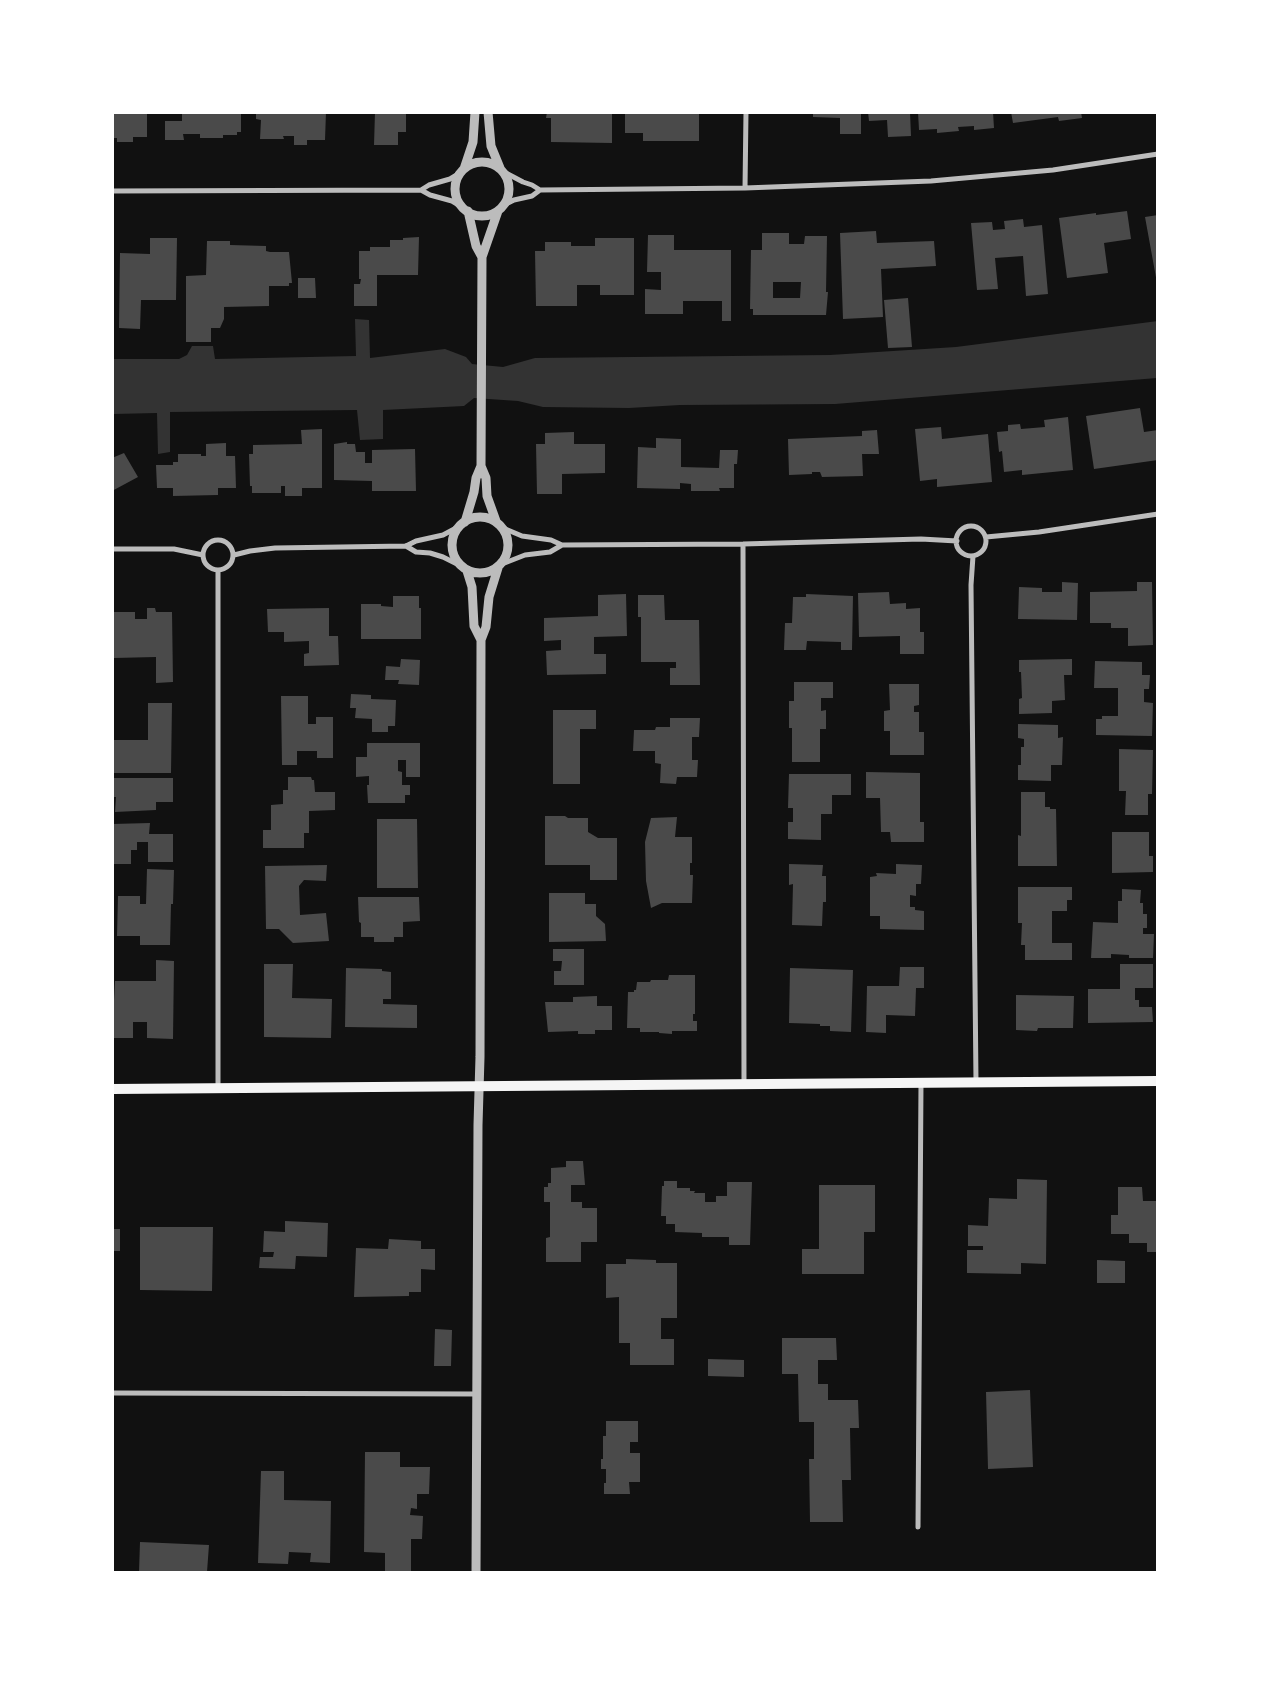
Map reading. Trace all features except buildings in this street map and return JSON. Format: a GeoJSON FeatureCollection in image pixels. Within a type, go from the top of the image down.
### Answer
{"type":"FeatureCollection","features":[{"type":"Feature","properties":{"kind":"main road"},"geometry":{"type":"LineString","coordinates":[[112,1089],[1158,1081]]}},
{"type":"Feature","properties":{"kind":"street"},"geometry":{"type":"LineString","coordinates":[[475,112],[473,142],[462,171],[456,181],[455,190],[457,199],[465,209],[476,246],[482,256]]}},
{"type":"Feature","properties":{"kind":"street"},"geometry":{"type":"LineString","coordinates":[[488,112],[491,146],[509,183],[510,192],[501,208],[482,256],[481,466],[486,478],[487,496],[496,522]]}},
{"type":"Feature","properties":{"kind":"street"},"geometry":{"type":"LineString","coordinates":[[745,188],[746,112]]}},
{"type":"Feature","properties":{"kind":"street"},"geometry":{"type":"LineString","coordinates":[[421,190],[429,185],[450,178],[476,162],[493,163],[502,170],[540,190],[745,188],[974,178],[1084,166],[1158,154]]}},
{"type":"Feature","properties":{"kind":"street"},"geometry":{"type":"LineString","coordinates":[[112,191],[421,190],[430,195],[452,201],[478,216],[487,216],[514,200],[532,196],[540,190]]}},
{"type":"Feature","properties":{"kind":"street"},"geometry":{"type":"LineString","coordinates":[[481,466],[476,478],[474,492],[452,543],[455,558],[463,568],[472,587],[474,626],[481,640]]}},
{"type":"Feature","properties":{"kind":"street"},"geometry":{"type":"LineString","coordinates":[[986,537],[1039,532],[1158,514]]}},
{"type":"Feature","properties":{"kind":"street"},"geometry":{"type":"LineString","coordinates":[[234,555],[275,548],[406,546],[416,541],[444,535],[480,517],[496,522],[503,528],[522,536],[551,540],[562,545],[743,544],[921,539],[957,541]]}},
{"type":"Feature","properties":{"kind":"street"},"geometry":{"type":"LineString","coordinates":[[967,527],[976,527],[986,537],[984,550],[972,556],[961,552],[957,541],[960,533],[967,527]]}},
{"type":"Feature","properties":{"kind":"street"},"geometry":{"type":"LineString","coordinates":[[476,1572],[481,640],[486,627],[489,596],[500,566],[507,556],[509,546],[508,537],[503,528]]}},
{"type":"Feature","properties":{"kind":"street"},"geometry":{"type":"LineString","coordinates":[[214,540],[218,540],[228,543],[234,555],[229,566],[218,570],[209,568],[203,555],[206,546],[214,540]]}},
{"type":"Feature","properties":{"kind":"street"},"geometry":{"type":"LineString","coordinates":[[743,544],[744,1085]]}},
{"type":"Feature","properties":{"kind":"street"},"geometry":{"type":"LineString","coordinates":[[406,546],[416,552],[430,553],[443,557],[463,568],[482,574],[525,555],[550,552],[562,545]]}},
{"type":"Feature","properties":{"kind":"street"},"geometry":{"type":"LineString","coordinates":[[112,549],[174,549],[203,555]]}},
{"type":"Feature","properties":{"kind":"street"},"geometry":{"type":"LineString","coordinates":[[972,556],[976,1082]]}},
{"type":"Feature","properties":{"kind":"street"},"geometry":{"type":"LineString","coordinates":[[218,570],[218,1088]]}},
{"type":"Feature","properties":{"kind":"street"},"geometry":{"type":"LineString","coordinates":[[918,1527],[921,1083]]}},
{"type":"Feature","properties":{"kind":"street"},"geometry":{"type":"LineString","coordinates":[[112,1393],[478,1394]]}},
{"type":"Feature","properties":{"kind":"shaded area"},"geometry":{"type":"Polygon","coordinates":[[[355,319],[369,320],[370,358],[445,349],[466,357],[472,364],[503,367],[535,358],[830,355],[956,347],[1158,321],[1157,378],[835,404],[680,405],[629,408],[543,407],[518,401],[474,398],[464,406],[383,410],[383,439],[360,440],[357,410],[170,412],[170,452],[158,454],[157,413],[113,414],[112,359],[179,359],[187,355],[192,346],[213,346],[215,359],[356,356],[355,319]]]}}]}
